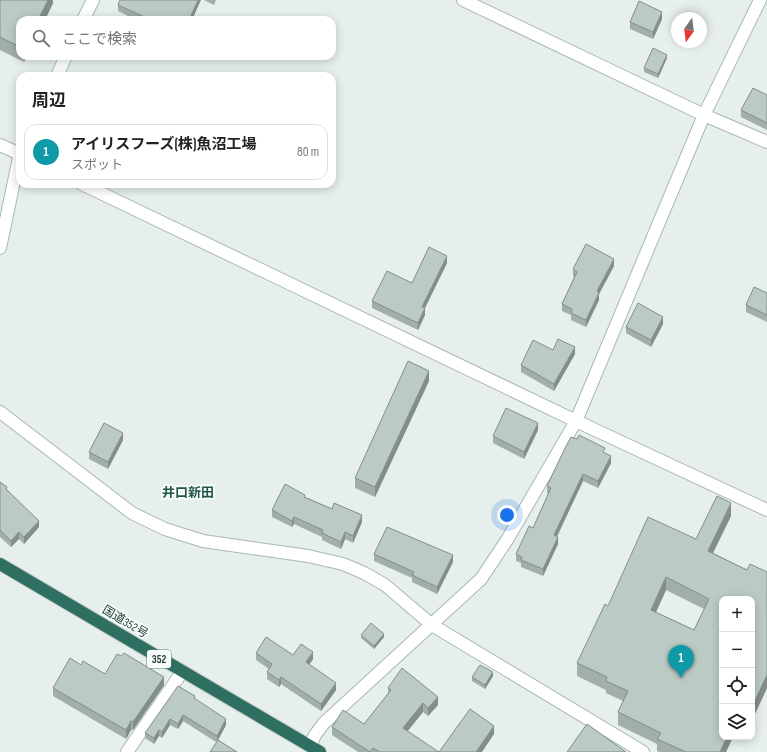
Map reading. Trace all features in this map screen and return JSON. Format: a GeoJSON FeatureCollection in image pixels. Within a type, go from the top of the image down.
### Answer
{"type":"FeatureCollection","features":[{"type":"Feature","properties":{"kind":"highway","name":"国道352号"},"geometry":{"type":"LineString","coordinates":[[0,564],[315,749]]}},
{"type":"Feature","properties":{"kind":"street"},"geometry":{"type":"LineString","coordinates":[[85,16],[93,0]]}},
{"type":"Feature","properties":{"kind":"street"},"geometry":{"type":"LineString","coordinates":[[463,0],[704,115],[767,142]]}},
{"type":"Feature","properties":{"kind":"street"},"geometry":{"type":"LineString","coordinates":[[315,749],[315,735],[324,723],[481,579],[507,540],[576,421],[704,115],[760,0]]}},
{"type":"Feature","properties":{"kind":"street"},"geometry":{"type":"LineString","coordinates":[[59,72],[64,60]]}},
{"type":"Feature","properties":{"kind":"street"},"geometry":{"type":"LineString","coordinates":[[0,145],[16,152]]}},
{"type":"Feature","properties":{"kind":"street"},"geometry":{"type":"LineString","coordinates":[[0,248],[16,173]]}},
{"type":"Feature","properties":{"kind":"street"},"geometry":{"type":"LineString","coordinates":[[90,188],[576,421],[767,510]]}},
{"type":"Feature","properties":{"kind":"street"},"geometry":{"type":"LineString","coordinates":[[0,412],[132,513],[165,529],[203,541],[308,556],[344,564],[386,586],[432,625],[643,752]]}},
{"type":"Feature","properties":{"kind":"street"},"geometry":{"type":"LineString","coordinates":[[127,752],[182,672]]}},
{"type":"Feature","properties":{"kind":"building"},"geometry":{"type":"Polygon","coordinates":[[[0,0],[48,0],[40,16],[16,16],[16,45],[0,37],[0,0]]]}},
{"type":"Feature","properties":{"kind":"building"},"geometry":{"type":"Polygon","coordinates":[[[120,0],[198,0],[191,16],[142,16],[118,5],[120,0]]]}},
{"type":"Feature","properties":{"kind":"building"},"geometry":{"type":"Polygon","coordinates":[[[639,1],[662,12],[653,32],[630,22],[639,1]]]}},
{"type":"Feature","properties":{"kind":"building"},"geometry":{"type":"Polygon","coordinates":[[[653,48],[667,55],[658,74],[644,68],[653,48]]]}},
{"type":"Feature","properties":{"kind":"building"},"geometry":{"type":"Polygon","coordinates":[[[753,88],[767,95],[767,123],[741,110],[753,88]]]}},
{"type":"Feature","properties":{"kind":"building"},"geometry":{"type":"Polygon","coordinates":[[[586,244],[614,259],[597,291],[599,293],[586,320],[571,313],[572,309],[562,304],[577,272],[573,269],[586,244]]]}},
{"type":"Feature","properties":{"kind":"building"},"geometry":{"type":"Polygon","coordinates":[[[429,247],[447,256],[422,307],[425,308],[418,323],[372,301],[387,271],[412,283],[429,247]]]}},
{"type":"Feature","properties":{"kind":"building"},"geometry":{"type":"Polygon","coordinates":[[[754,287],[767,293],[767,315],[746,305],[754,287]]]}},
{"type":"Feature","properties":{"kind":"building"},"geometry":{"type":"Polygon","coordinates":[[[638,303],[663,317],[651,340],[626,327],[638,303]]]}},
{"type":"Feature","properties":{"kind":"building"},"geometry":{"type":"Polygon","coordinates":[[[558,339],[575,347],[554,384],[521,365],[533,340],[553,350],[558,339]]]}},
{"type":"Feature","properties":{"kind":"building"},"geometry":{"type":"Polygon","coordinates":[[[408,361],[429,371],[375,487],[355,478],[408,361]]]}},
{"type":"Feature","properties":{"kind":"building"},"geometry":{"type":"Polygon","coordinates":[[[506,408],[538,423],[524,452],[493,436],[506,408]]]}},
{"type":"Feature","properties":{"kind":"building"},"geometry":{"type":"Polygon","coordinates":[[[104,423],[123,433],[108,462],[89,452],[104,423]]]}},
{"type":"Feature","properties":{"kind":"building"},"geometry":{"type":"Polygon","coordinates":[[[579,435],[605,448],[603,452],[611,456],[598,481],[583,474],[554,535],[558,537],[543,569],[521,560],[522,557],[516,554],[529,526],[533,528],[551,488],[547,486],[565,448],[571,437],[577,439],[579,435]]]}},
{"type":"Feature","properties":{"kind":"building"},"geometry":{"type":"Polygon","coordinates":[[[0,482],[7,487],[6,489],[39,521],[24,537],[19,532],[11,541],[0,530],[0,482]]]}},
{"type":"Feature","properties":{"kind":"building"},"geometry":{"type":"Polygon","coordinates":[[[285,484],[305,495],[304,497],[332,509],[334,503],[362,515],[353,536],[345,532],[341,542],[322,533],[323,530],[294,517],[292,521],[272,510],[285,484]]]}},
{"type":"Feature","properties":{"kind":"building"},"geometry":{"type":"Polygon","coordinates":[[[717,496],[731,503],[708,551],[747,570],[750,564],[767,572],[767,675],[755,701],[755,596],[719,596],[719,740],[726,740],[720,752],[686,752],[657,739],[661,733],[618,712],[628,691],[606,681],[607,677],[577,663],[605,604],[608,606],[648,517],[696,539],[717,496]],[[666,577],[651,610],[694,630],[709,599],[666,577]]]}},
{"type":"Feature","properties":{"kind":"building"},"geometry":{"type":"Polygon","coordinates":[[[387,527],[453,555],[437,587],[412,575],[414,572],[374,554],[387,527]]]}},
{"type":"Feature","properties":{"kind":"building"},"geometry":{"type":"Polygon","coordinates":[[[371,623],[384,634],[374,646],[361,635],[371,623]]]}},
{"type":"Feature","properties":{"kind":"building"},"geometry":{"type":"Polygon","coordinates":[[[266,637],[293,655],[301,644],[313,652],[306,662],[336,683],[321,704],[281,677],[279,680],[267,672],[272,664],[256,653],[266,637]]]}},
{"type":"Feature","properties":{"kind":"building"},"geometry":{"type":"Polygon","coordinates":[[[124,653],[164,677],[126,730],[53,688],[70,658],[81,665],[83,661],[105,674],[117,654],[121,656],[124,653]]]}},
{"type":"Feature","properties":{"kind":"building"},"geometry":{"type":"Polygon","coordinates":[[[480,665],[493,672],[485,685],[472,677],[480,665]]]}},
{"type":"Feature","properties":{"kind":"building"},"geometry":{"type":"Polygon","coordinates":[[[402,668],[438,697],[428,708],[423,703],[403,728],[439,752],[380,752],[373,748],[370,752],[332,727],[343,710],[364,724],[391,690],[388,688],[402,668]]]}},
{"type":"Feature","properties":{"kind":"building"},"geometry":{"type":"Polygon","coordinates":[[[178,686],[195,696],[194,698],[226,719],[217,736],[183,715],[178,724],[170,719],[162,732],[159,730],[154,738],[145,733],[178,686]]]}},
{"type":"Feature","properties":{"kind":"building"},"geometry":{"type":"Polygon","coordinates":[[[470,709],[494,726],[476,752],[439,752],[470,709]]]}},
{"type":"Feature","properties":{"kind":"building"},"geometry":{"type":"Polygon","coordinates":[[[587,724],[626,752],[567,752],[587,724]]]}},
{"type":"Feature","properties":{"kind":"building"},"geometry":{"type":"Polygon","coordinates":[[[218,740],[237,752],[210,752],[218,740]]]}},
{"type":"Feature","properties":{"kind":"place","name":"アイリスフーズ(株)魚沼工場"},"geometry":{"type":"Point","coordinates":[681,678]}},
{"type":"Feature","properties":{"kind":"district","name":"井口新田"},"geometry":{"type":"Point","coordinates":[188,493]}}]}
